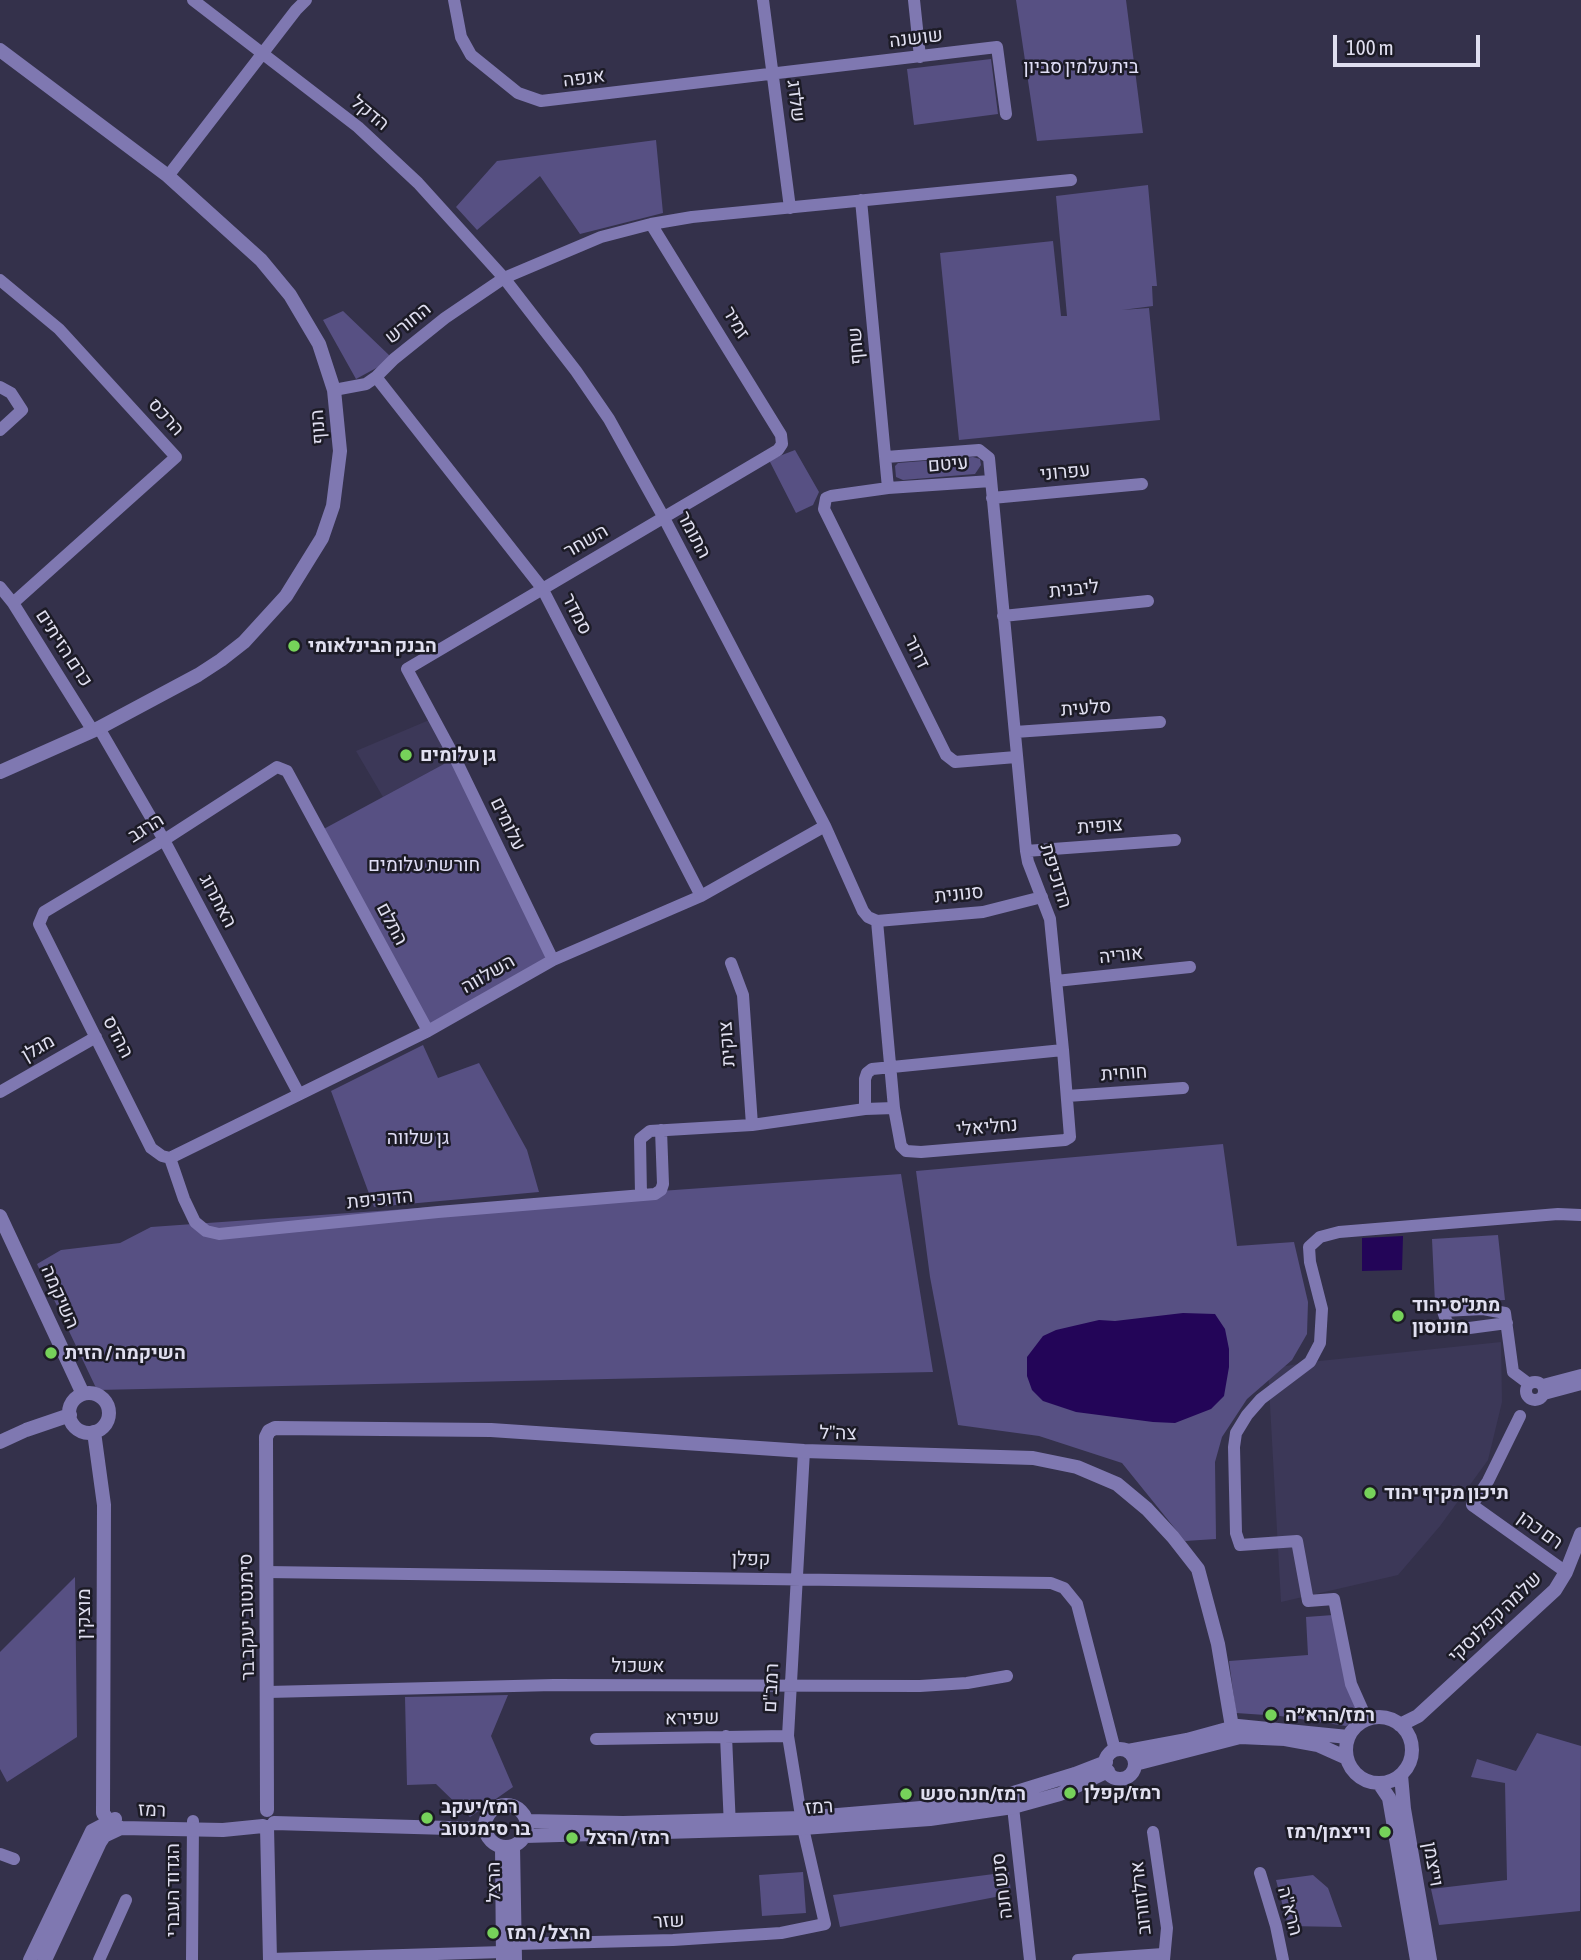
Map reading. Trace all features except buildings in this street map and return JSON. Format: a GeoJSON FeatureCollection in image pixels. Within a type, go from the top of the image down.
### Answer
{"type":"FeatureCollection","features":[{"type":"Feature","properties":{"kind":"street","name":"הדקל"},"geometry":{"type":"LineString","coordinates":[[193,0],[385,150],[446,212],[504,278]]}},
{"type":"Feature","properties":{"kind":"street"},"geometry":{"type":"LineString","coordinates":[[168,176],[306,0]]}},
{"type":"Feature","properties":{"kind":"street","name":"אנפה"},"geometry":{"type":"LineString","coordinates":[[454,0],[457,25],[471,55],[518,93],[531,99],[552,101],[773,75]]}},
{"type":"Feature","properties":{"kind":"street","name":"שלדג"},"geometry":{"type":"LineString","coordinates":[[763,0],[790,208]]}},
{"type":"Feature","properties":{"kind":"street"},"geometry":{"type":"LineString","coordinates":[[914,0],[920,57]]}},
{"type":"Feature","properties":{"kind":"street","name":"שושנה"},"geometry":{"type":"LineString","coordinates":[[773,75],[997,47],[1006,114]]}},
{"type":"Feature","properties":{"kind":"street","name":"הנוף"},"geometry":{"type":"LineString","coordinates":[[0,50],[168,176],[261,260],[290,295],[319,344],[334,390],[340,451],[333,506],[322,538],[286,596],[244,642],[221,660],[96,729],[0,772]]}},
{"type":"Feature","properties":{"kind":"street","name":"החורש"},"geometry":{"type":"LineString","coordinates":[[334,390],[366,384],[445,318],[504,278],[583,243],[651,224],[1071,180]]}},
{"type":"Feature","properties":{"kind":"street","name":"שחף"},"geometry":{"type":"LineString","coordinates":[[861,200],[888,488]]}},
{"type":"Feature","properties":{"kind":"street","name":"זמיר"},"geometry":{"type":"LineString","coordinates":[[651,224],[775,426],[782,444]]}},
{"type":"Feature","properties":{"kind":"street","name":"התומר"},"geometry":{"type":"LineString","coordinates":[[504,278],[576,371],[609,419],[664,518],[825,826],[863,911],[877,921]]}},
{"type":"Feature","properties":{"kind":"street","name":"הרכס"},"geometry":{"type":"LineString","coordinates":[[0,280],[59,328],[176,457],[13,603]]}},
{"type":"Feature","properties":{"kind":"street","name":"סמדר"},"geometry":{"type":"LineString","coordinates":[[376,377],[542,589],[701,896]]}},
{"type":"Feature","properties":{"kind":"street"},"geometry":{"type":"LineString","coordinates":[[0,387],[11,393],[22,410],[0,430]]}},
{"type":"Feature","properties":{"kind":"street","name":"השחר"},"geometry":{"type":"LineString","coordinates":[[407,669],[778,450],[782,444]]}},
{"type":"Feature","properties":{"kind":"street","name":"עיטם"},"geometry":{"type":"LineString","coordinates":[[824,502],[831,496],[888,488],[991,481],[989,458],[979,450],[886,457]]}},
{"type":"Feature","properties":{"kind":"street","name":"הדוכיפת"},"geometry":{"type":"LineString","coordinates":[[991,481],[1026,851],[1032,875],[1050,919],[1070,1137]]}},
{"type":"Feature","properties":{"kind":"street","name":"עפרוני"},"geometry":{"type":"LineString","coordinates":[[992,498],[1142,484]]}},
{"type":"Feature","properties":{"kind":"street","name":"דרור"},"geometry":{"type":"LineString","coordinates":[[824,502],[826,514],[946,755],[955,762],[1016,757]]}},
{"type":"Feature","properties":{"kind":"street","name":"כרם הזיתים"},"geometry":{"type":"LineString","coordinates":[[0,587],[96,729]]}},
{"type":"Feature","properties":{"kind":"street","name":"ליבנית"},"geometry":{"type":"LineString","coordinates":[[1003,616],[1148,601]]}},
{"type":"Feature","properties":{"kind":"street","name":"עלומים"},"geometry":{"type":"LineString","coordinates":[[407,669],[455,758],[553,960]]}},
{"type":"Feature","properties":{"kind":"street","name":"סלעית"},"geometry":{"type":"LineString","coordinates":[[1015,732],[1160,722]]}},
{"type":"Feature","properties":{"kind":"street","name":"האתרוג"},"geometry":{"type":"LineString","coordinates":[[96,729],[164,840],[299,1094]]}},
{"type":"Feature","properties":{"kind":"street","name":"הרגב"},"geometry":{"type":"LineString","coordinates":[[39,924],[44,912],[164,840],[277,767]]}},
{"type":"Feature","properties":{"kind":"street","name":"התלם"},"geometry":{"type":"LineString","coordinates":[[277,767],[287,771],[428,1031]]}},
{"type":"Feature","properties":{"kind":"street","name":"השלווה"},"geometry":{"type":"LineString","coordinates":[[170,1158],[428,1031],[553,960],[701,896],[825,826]]}},
{"type":"Feature","properties":{"kind":"street","name":"צופית"},"geometry":{"type":"LineString","coordinates":[[1026,851],[1175,840]]}},
{"type":"Feature","properties":{"kind":"street","name":"סנונית"},"geometry":{"type":"LineString","coordinates":[[877,921],[983,912],[1042,897]]}},
{"type":"Feature","properties":{"kind":"street"},"geometry":{"type":"LineString","coordinates":[[661,1130],[663,1184],[661,1190],[655,1194],[641,1195],[639,1139],[650,1132],[661,1130],[752,1125],[865,1109],[894,1108],[877,921]]}},
{"type":"Feature","properties":{"kind":"street","name":"ההדס"},"geometry":{"type":"LineString","coordinates":[[39,924],[151,1148],[170,1158]]}},
{"type":"Feature","properties":{"kind":"street","name":"צוקית"},"geometry":{"type":"LineString","coordinates":[[731,963],[743,995],[752,1125]]}},
{"type":"Feature","properties":{"kind":"street","name":"אוריה"},"geometry":{"type":"LineString","coordinates":[[1056,981],[1190,967]]}},
{"type":"Feature","properties":{"kind":"street","name":"מגלן"},"geometry":{"type":"LineString","coordinates":[[0,1092],[96,1037]]}},
{"type":"Feature","properties":{"kind":"street"},"geometry":{"type":"LineString","coordinates":[[865,1109],[867,1073],[872,1069],[1063,1050]]}},
{"type":"Feature","properties":{"kind":"street","name":"חוחית"},"geometry":{"type":"LineString","coordinates":[[1068,1096],[1183,1088]]}},
{"type":"Feature","properties":{"kind":"street","name":"נחליאלי"},"geometry":{"type":"LineString","coordinates":[[894,1108],[898,1137],[906,1152],[1052,1141],[1070,1137]]}},
{"type":"Feature","properties":{"kind":"street","name":"הדוכיפת"},"geometry":{"type":"LineString","coordinates":[[170,1158],[195,1222],[206,1231],[219,1234],[641,1195]]}},
{"type":"Feature","properties":{"kind":"street"},"geometry":{"type":"LineString","coordinates":[[1367,1720],[1351,1684],[1334,1598],[1308,1601],[1297,1541],[1240,1545],[1235,1518],[1236,1433],[1261,1399],[1310,1362],[1320,1343],[1322,1309],[1309,1247],[1320,1237],[1339,1232],[1558,1214],[1581,1215]]}},
{"type":"Feature","properties":{"kind":"street","name":"השיקמה"},"geometry":{"type":"LineString","coordinates":[[0,1216],[83,1394]]}},
{"type":"Feature","properties":{"kind":"street"},"geometry":{"type":"LineString","coordinates":[[1506,1318],[1513,1372],[1529,1384],[1538,1382],[1544,1390]]}},
{"type":"Feature","properties":{"kind":"street"},"geometry":{"type":"LineString","coordinates":[[1544,1390],[1581,1375]]}},
{"type":"Feature","properties":{"kind":"street"},"geometry":{"type":"LineString","coordinates":[[1544,1390],[1581,1384]]}},
{"type":"Feature","properties":{"kind":"street"},"geometry":{"type":"LineString","coordinates":[[83,1394],[98,1395],[108,1407],[105,1425],[94,1432],[79,1430],[70,1415],[74,1400],[83,1394]]}},
{"type":"Feature","properties":{"kind":"street"},"geometry":{"type":"LineString","coordinates":[[0,1442],[70,1415]]}},
{"type":"Feature","properties":{"kind":"street","name":"רם כהן"},"geometry":{"type":"LineString","coordinates":[[1520,1416],[1488,1481],[1472,1505],[1566,1572]]}},
{"type":"Feature","properties":{"kind":"street","name":"צה\"ל"},"geometry":{"type":"LineString","coordinates":[[275,1428],[491,1430],[804,1451],[1032,1458],[1077,1467],[1117,1484],[1147,1509],[1173,1536],[1198,1569],[1219,1644],[1232,1727]]}},
{"type":"Feature","properties":{"kind":"street","name":"סימנטוב יעקב בר"},"geometry":{"type":"LineString","coordinates":[[270,1959],[266,1821],[266,1437],[269,1431],[275,1428]]}},
{"type":"Feature","properties":{"kind":"street","name":"מוצקין"},"geometry":{"type":"LineString","coordinates":[[94,1432],[104,1505],[102,1797]]}},
{"type":"Feature","properties":{"kind":"street","name":"רמב\"ם"},"geometry":{"type":"LineString","coordinates":[[804,1451],[788,1736],[825,1924]]}},
{"type":"Feature","properties":{"kind":"street","name":"שלמה קפלנסקי"},"geometry":{"type":"LineString","coordinates":[[1405,1730],[1555,1590],[1566,1572],[1581,1534]]}},
{"type":"Feature","properties":{"kind":"street","name":"קפלן"},"geometry":{"type":"LineString","coordinates":[[266,1572],[1051,1583],[1064,1588],[1077,1604],[1118,1760]]}},
{"type":"Feature","properties":{"kind":"street","name":"אשכול"},"geometry":{"type":"LineString","coordinates":[[268,1692],[554,1685],[920,1686],[967,1684],[1007,1676]]}},
{"type":"Feature","properties":{"kind":"street"},"geometry":{"type":"LineString","coordinates":[[1387,1718],[1405,1730],[1412,1754],[1401,1775],[1379,1783],[1361,1778],[1353,1771],[1347,1758],[1348,1737],[1355,1727],[1367,1720],[1387,1718]]}},
{"type":"Feature","properties":{"kind":"street","name":"רמז"},"geometry":{"type":"LineString","coordinates":[[803,1823],[933,1807],[1007,1794],[1232,1727],[1254,1726],[1348,1737]]}},
{"type":"Feature","properties":{"kind":"street"},"geometry":{"type":"LineString","coordinates":[[726,1736],[729,1825]]}},
{"type":"Feature","properties":{"kind":"street","name":"שפירא"},"geometry":{"type":"LineString","coordinates":[[596,1739],[788,1736]]}},
{"type":"Feature","properties":{"kind":"street","name":"רמז"},"geometry":{"type":"LineString","coordinates":[[526,1828],[930,1819],[1013,1807],[1060,1794],[1118,1760],[1240,1737],[1285,1739],[1318,1745],[1347,1758]]}},
{"type":"Feature","properties":{"kind":"street","name":"וייצמן"},"geometry":{"type":"LineString","coordinates":[[1401,1775],[1430,1960]]}},
{"type":"Feature","properties":{"kind":"street"},"geometry":{"type":"LineString","coordinates":[[1379,1783],[1389,1798],[1417,1960]]}},
{"type":"Feature","properties":{"kind":"street","name":"רמז"},"geometry":{"type":"LineString","coordinates":[[102,1797],[115,1823],[193,1825],[219,1821],[266,1821],[484,1829]]}},
{"type":"Feature","properties":{"kind":"street"},"geometry":{"type":"LineString","coordinates":[[502,1804],[521,1811],[526,1828],[507,1846],[490,1841],[484,1829],[490,1810],[502,1804]]}},
{"type":"Feature","properties":{"kind":"street","name":"סנש חנה"},"geometry":{"type":"LineString","coordinates":[[1013,1807],[1030,1960]]}},
{"type":"Feature","properties":{"kind":"street"},"geometry":{"type":"LineString","coordinates":[[30,1960],[92,1831],[115,1823]]}},
{"type":"Feature","properties":{"kind":"street"},"geometry":{"type":"LineString","coordinates":[[45,1960],[100,1842],[115,1823]]}},
{"type":"Feature","properties":{"kind":"street","name":"הגדוד העברי"},"geometry":{"type":"LineString","coordinates":[[192,1960],[193,1825]]}},
{"type":"Feature","properties":{"kind":"street","name":"ארלוזורוב"},"geometry":{"type":"LineString","coordinates":[[1153,1832],[1167,1928],[1164,1957]]}},
{"type":"Feature","properties":{"kind":"street","name":"הרצל"},"geometry":{"type":"LineString","coordinates":[[507,1846],[509,1954]]}},
{"type":"Feature","properties":{"kind":"street"},"geometry":{"type":"LineString","coordinates":[[0,1854],[14,1859]]}},
{"type":"Feature","properties":{"kind":"street","name":"הרא\"ה"},"geometry":{"type":"LineString","coordinates":[[1260,1873],[1283,1960]]}},
{"type":"Feature","properties":{"kind":"street"},"geometry":{"type":"LineString","coordinates":[[99,1960],[126,1900]]}},
{"type":"Feature","properties":{"kind":"street","name":"שזר"},"geometry":{"type":"LineString","coordinates":[[270,1959],[509,1954],[781,1933],[825,1924]]}},
{"type":"Feature","properties":{"kind":"street"},"geometry":{"type":"LineString","coordinates":[[1078,1960],[1164,1957]]}},
{"type":"Feature","properties":{"kind":"shaded area","name":"גן עלומים"},"geometry":{"type":"Polygon","coordinates":[[[434,718],[455,758],[383,797],[356,751],[434,718]]]}},
{"type":"Feature","properties":{"kind":"shaded area"},"geometry":{"type":"Polygon","coordinates":[[[1403,1236],[1402,1270],[1362,1271],[1362,1238],[1403,1236]]]}},
{"type":"Feature","properties":{"kind":"shaded area"},"geometry":{"type":"Polygon","coordinates":[[[1183,1313],[1215,1314],[1225,1329],[1229,1367],[1224,1396],[1211,1409],[1175,1423],[1153,1422],[1076,1412],[1043,1401],[1032,1390],[1027,1376],[1027,1357],[1043,1336],[1056,1330],[1099,1320],[1115,1321],[1183,1313]]]}},
{"type":"Feature","properties":{"kind":"shaded area","name":"תיכון מקיף יהוד"},"geometry":{"type":"Polygon","coordinates":[[[1501,1342],[1502,1402],[1488,1460],[1440,1526],[1398,1575],[1281,1602],[1268,1369],[1310,1362],[1501,1342]]]}},
{"type":"Feature","properties":{"kind":"green space","name":"בית עלמין סביון"},"geometry":{"type":"Polygon","coordinates":[[[1016,0],[1126,0],[1143,133],[1037,141],[1016,0]]]}},
{"type":"Feature","properties":{"kind":"green space"},"geometry":{"type":"Polygon","coordinates":[[[991,59],[998,114],[914,125],[907,69],[991,59]]]}},
{"type":"Feature","properties":{"kind":"green space"},"geometry":{"type":"Polygon","coordinates":[[[656,140],[663,213],[580,234],[540,176],[477,230],[456,207],[497,161],[656,140]]]}},
{"type":"Feature","properties":{"kind":"green space"},"geometry":{"type":"Polygon","coordinates":[[[1148,185],[1157,286],[1152,286],[1153,306],[1122,310],[1149,308],[1160,420],[959,440],[940,253],[1053,241],[1061,316],[1067,316],[1056,196],[1148,185]]]}},
{"type":"Feature","properties":{"kind":"green space"},"geometry":{"type":"Polygon","coordinates":[[[343,311],[390,356],[380,366],[356,379],[323,320],[343,311]]]}},
{"type":"Feature","properties":{"kind":"green space"},"geometry":{"type":"Polygon","coordinates":[[[795,450],[819,492],[813,505],[796,513],[769,460],[795,450]]]}},
{"type":"Feature","properties":{"kind":"green space"},"geometry":{"type":"Polygon","coordinates":[[[973,457],[980,459],[981,465],[975,474],[903,480],[896,477],[895,466],[898,463],[973,457]]]}},
{"type":"Feature","properties":{"kind":"green space","name":"חורשת עלומים"},"geometry":{"type":"Polygon","coordinates":[[[455,758],[553,960],[428,1031],[320,831],[455,758]]]}},
{"type":"Feature","properties":{"kind":"green space","name":"גן שלווה"},"geometry":{"type":"Polygon","coordinates":[[[423,1045],[438,1078],[479,1063],[527,1150],[539,1192],[374,1207],[331,1091],[423,1045]]]}},
{"type":"Feature","properties":{"kind":"green space"},"geometry":{"type":"Polygon","coordinates":[[[1223,1144],[1237,1246],[1294,1242],[1308,1302],[1307,1334],[1292,1360],[1247,1399],[1222,1437],[1215,1462],[1216,1539],[1185,1541],[1122,1463],[1039,1436],[958,1425],[930,1277],[916,1171],[1223,1144]]]}},
{"type":"Feature","properties":{"kind":"green space"},"geometry":{"type":"Polygon","coordinates":[[[901,1174],[933,1372],[97,1390],[37,1264],[61,1250],[120,1243],[151,1227],[901,1174]]]}},
{"type":"Feature","properties":{"kind":"green space"},"geometry":{"type":"Polygon","coordinates":[[[1498,1235],[1505,1300],[1435,1303],[1432,1239],[1498,1235]]]}},
{"type":"Feature","properties":{"kind":"green space"},"geometry":{"type":"Polygon","coordinates":[[[75,1577],[77,1737],[7,1782],[0,1769],[0,1652],[75,1577]]]}},
{"type":"Feature","properties":{"kind":"green space"},"geometry":{"type":"Polygon","coordinates":[[[1333,1615],[1359,1717],[1346,1726],[1280,1716],[1236,1713],[1229,1661],[1308,1655],[1306,1617],[1333,1615]]]}},
{"type":"Feature","properties":{"kind":"green space"},"geometry":{"type":"Polygon","coordinates":[[[508,1695],[491,1736],[513,1787],[470,1817],[436,1784],[407,1785],[405,1697],[508,1695]]]}},
{"type":"Feature","properties":{"kind":"green space"},"geometry":{"type":"Polygon","coordinates":[[[1537,1733],[1581,1746],[1580,1911],[1439,1925],[1431,1889],[1507,1880],[1505,1783],[1471,1777],[1477,1759],[1516,1771],[1537,1733]]]}},
{"type":"Feature","properties":{"kind":"green space"},"geometry":{"type":"Polygon","coordinates":[[[803,1872],[806,1913],[762,1916],[759,1875],[803,1872]]]}},
{"type":"Feature","properties":{"kind":"green space"},"geometry":{"type":"Polygon","coordinates":[[[1009,1872],[1011,1894],[840,1927],[833,1895],[1009,1872]]]}},
{"type":"Feature","properties":{"kind":"green space"},"geometry":{"type":"Polygon","coordinates":[[[1313,1875],[1328,1888],[1342,1927],[1288,1926],[1276,1880],[1313,1875]]]}},
{"type":"Feature","properties":{"kind":"place","name":"הבנק הבינלאומי"},"geometry":{"type":"Point","coordinates":[294,646]}},
{"type":"Feature","properties":{"kind":"place","name":"גן עלומים"},"geometry":{"type":"Point","coordinates":[406,755]}},
{"type":"Feature","properties":{"kind":"place","name":"מתנ\"ס יהוד מונוסון"},"geometry":{"type":"Point","coordinates":[1398,1316]}},
{"type":"Feature","properties":{"kind":"place","name":"השיקמה / הזית"},"geometry":{"type":"Point","coordinates":[51,1353]}},
{"type":"Feature","properties":{"kind":"place","name":"תיכון מקיף יהוד"},"geometry":{"type":"Point","coordinates":[1370,1493]}},
{"type":"Feature","properties":{"kind":"place","name":"רמז/הרא״ה"},"geometry":{"type":"Point","coordinates":[1271,1715]}},
{"type":"Feature","properties":{"kind":"place","name":"רמז/קפלן"},"geometry":{"type":"Point","coordinates":[1070,1793]}},
{"type":"Feature","properties":{"kind":"place","name":"רמז/חנה סנש"},"geometry":{"type":"Point","coordinates":[906,1794]}},
{"type":"Feature","properties":{"kind":"place","name":"רמז/יעקב בר סימנטוב"},"geometry":{"type":"Point","coordinates":[427,1818]}},
{"type":"Feature","properties":{"kind":"place","name":"וייצמן/רמז"},"geometry":{"type":"Point","coordinates":[1385,1832]}},
{"type":"Feature","properties":{"kind":"place","name":"רמז / הרצל"},"geometry":{"type":"Point","coordinates":[572,1838]}},
{"type":"Feature","properties":{"kind":"place","name":"הרצל / רמז"},"geometry":{"type":"Point","coordinates":[493,1933]}}]}
